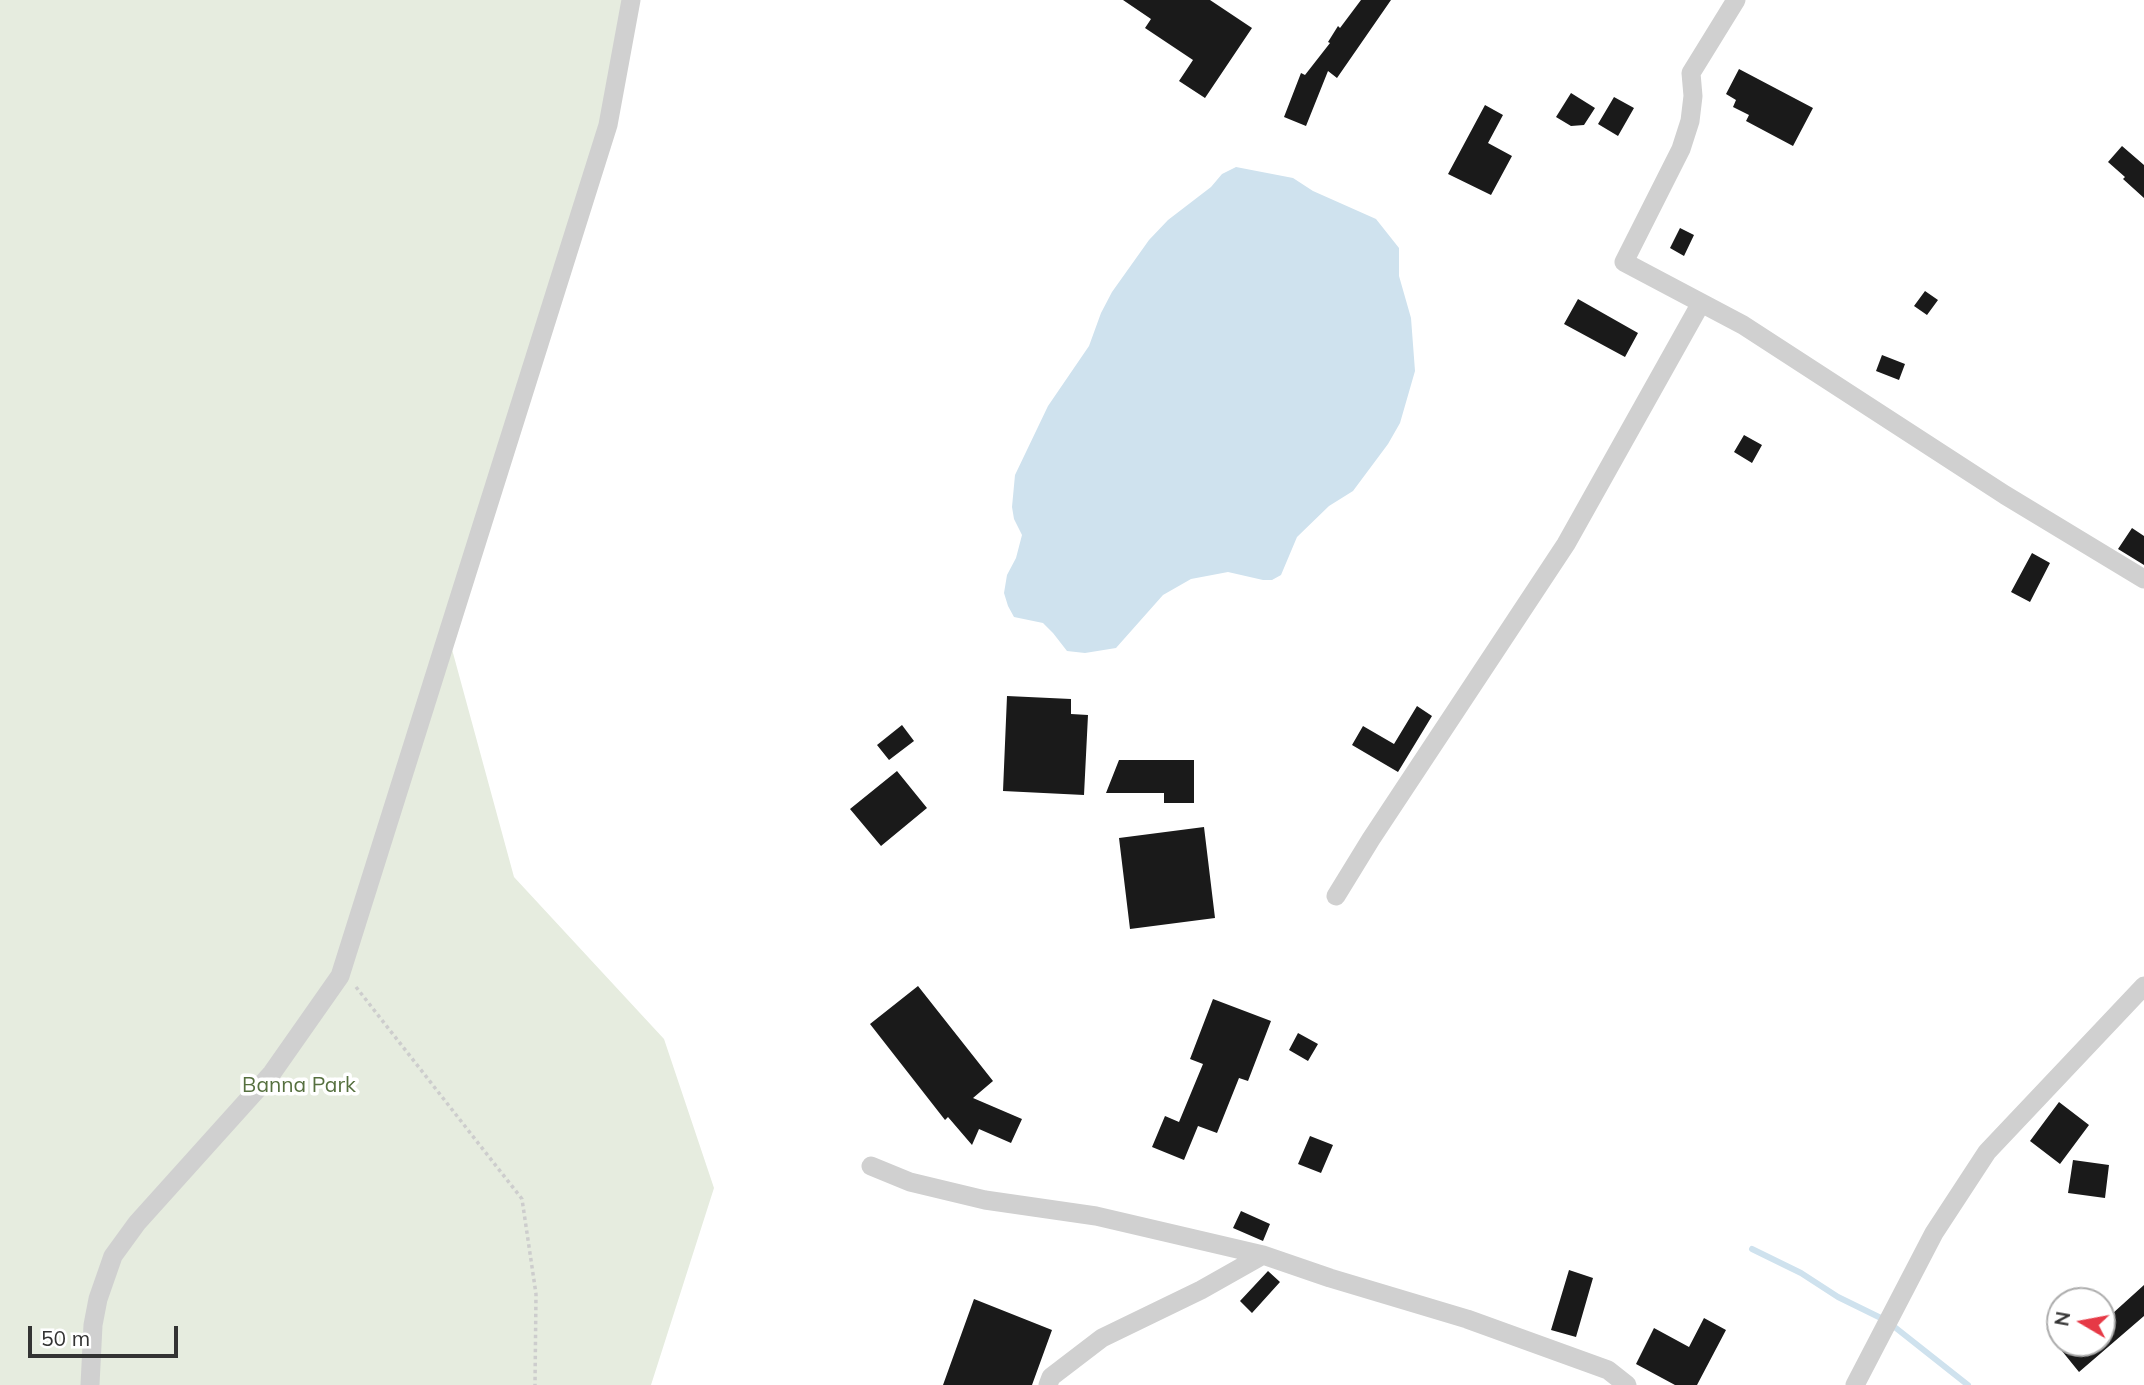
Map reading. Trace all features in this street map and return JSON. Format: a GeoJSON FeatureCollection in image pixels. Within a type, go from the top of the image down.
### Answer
{"type":"FeatureCollection","features":[{"type":"Feature","properties":{"kind":"street"},"geometry":{"type":"LineString","coordinates":[[90,1380],[93,1325],[98,1299],[113,1256],[137,1223],[272,1073],[340,976],[608,125],[631,0]]}},
{"type":"Feature","properties":{"kind":"street"},"geometry":{"type":"LineString","coordinates":[[1735,0],[1691,72],[1693,96],[1690,121],[1681,149],[1624,262],[1743,325],[2005,495],[2144,579]]}},
{"type":"Feature","properties":{"kind":"street"},"geometry":{"type":"LineString","coordinates":[[1336,896],[1566,544],[1701,303]]}},
{"type":"Feature","properties":{"kind":"street"},"geometry":{"type":"LineString","coordinates":[[1855,1385],[1934,1233],[1987,1152],[2144,986]]}},
{"type":"Feature","properties":{"kind":"street"},"geometry":{"type":"LineString","coordinates":[[871,1166],[910,1182],[985,1200],[1096,1216],[1263,1255],[1467,1319],[1608,1370],[1628,1385]]}},
{"type":"Feature","properties":{"kind":"street"},"geometry":{"type":"LineString","coordinates":[[1048,1385],[1051,1377],[1102,1338],[1202,1290],[1263,1255]]}},
{"type":"Feature","properties":{"kind":"path"},"geometry":{"type":"LineString","coordinates":[[342,969],[522,1199],[536,1294],[535,1385]]}},
{"type":"Feature","properties":{"kind":"green space","name":"Banna Park"},"geometry":{"type":"Polygon","coordinates":[[[0,0],[631,0],[608,125],[447,631],[514,877],[664,1039],[714,1188],[651,1385],[0,1385],[0,0]]]}},
{"type":"Feature","properties":{"kind":"water"},"geometry":{"type":"Polygon","coordinates":[[[1236,167],[1293,178],[1313,191],[1376,219],[1399,248],[1399,276],[1411,318],[1415,371],[1400,423],[1353,491],[1329,506],[1297,537],[1281,575],[1272,580],[1263,580],[1228,572],[1191,579],[1163,595],[1116,648],[1085,653],[1067,651],[1043,623],[1014,617],[1004,593],[1007,575],[1016,558],[1022,535],[1014,519],[1012,507],[1015,475],[1048,406],[1089,346],[1112,292],[1149,240],[1168,220],[1211,187],[1222,174],[1236,167]]]}},
{"type":"Feature","properties":{"kind":"building"},"geometry":{"type":"Polygon","coordinates":[[[1123,0],[1210,0],[1252,28],[1205,98],[1179,81],[1193,60],[1145,28],[1151,19],[1123,0]]]}},
{"type":"Feature","properties":{"kind":"building"},"geometry":{"type":"Polygon","coordinates":[[[1361,0],[1391,0],[1337,78],[1328,71],[1306,126],[1284,117],[1301,73],[1305,75],[1330,43],[1328,42],[1338,26],[1340,28],[1361,0]]]}},
{"type":"Feature","properties":{"kind":"building"},"geometry":{"type":"Polygon","coordinates":[[[1739,69],[1813,108],[1793,146],[1746,121],[1749,115],[1733,107],[1736,100],[1726,94],[1739,69]]]}},
{"type":"Feature","properties":{"kind":"building"},"geometry":{"type":"Polygon","coordinates":[[[1571,93],[1595,108],[1584,125],[1571,126],[1556,117],[1571,93]]]}},
{"type":"Feature","properties":{"kind":"building"},"geometry":{"type":"Polygon","coordinates":[[[1614,97],[1634,108],[1618,136],[1598,124],[1614,97]]]}},
{"type":"Feature","properties":{"kind":"building"},"geometry":{"type":"Polygon","coordinates":[[[1485,105],[1503,115],[1488,143],[1512,156],[1491,195],[1448,174],[1485,105]]]}},
{"type":"Feature","properties":{"kind":"building"},"geometry":{"type":"Polygon","coordinates":[[[2122,146],[2144,165],[2144,198],[2108,162],[2122,146]]]}},
{"type":"Feature","properties":{"kind":"building"},"geometry":{"type":"Polygon","coordinates":[[[1680,228],[1694,235],[1684,256],[1670,248],[1680,228]]]}},
{"type":"Feature","properties":{"kind":"building"},"geometry":{"type":"Polygon","coordinates":[[[1925,291],[1938,300],[1927,315],[1914,306],[1925,291]]]}},
{"type":"Feature","properties":{"kind":"building"},"geometry":{"type":"Polygon","coordinates":[[[1578,299],[1638,333],[1625,357],[1564,324],[1578,299]]]}},
{"type":"Feature","properties":{"kind":"building"},"geometry":{"type":"Polygon","coordinates":[[[1882,355],[1905,364],[1899,380],[1876,371],[1882,355]]]}},
{"type":"Feature","properties":{"kind":"building"},"geometry":{"type":"Polygon","coordinates":[[[1744,435],[1762,445],[1752,463],[1734,452],[1744,435]]]}},
{"type":"Feature","properties":{"kind":"building"},"geometry":{"type":"Polygon","coordinates":[[[2132,528],[2144,536],[2144,565],[2118,549],[2132,528]]]}},
{"type":"Feature","properties":{"kind":"building"},"geometry":{"type":"Polygon","coordinates":[[[2032,553],[2050,563],[2030,602],[2011,592],[2032,553]]]}},
{"type":"Feature","properties":{"kind":"building"},"geometry":{"type":"Polygon","coordinates":[[[1007,696],[1071,699],[1071,714],[1088,715],[1084,795],[1003,791],[1007,696]]]}},
{"type":"Feature","properties":{"kind":"building"},"geometry":{"type":"Polygon","coordinates":[[[1417,706],[1432,716],[1398,772],[1352,745],[1363,726],[1394,744],[1417,706]]]}},
{"type":"Feature","properties":{"kind":"building"},"geometry":{"type":"Polygon","coordinates":[[[902,725],[914,741],[889,760],[877,745],[902,725]]]}},
{"type":"Feature","properties":{"kind":"building"},"geometry":{"type":"Polygon","coordinates":[[[1119,760],[1194,760],[1194,803],[1164,803],[1164,793],[1106,793],[1119,760]]]}},
{"type":"Feature","properties":{"kind":"building"},"geometry":{"type":"Polygon","coordinates":[[[897,771],[927,808],[881,846],[850,809],[897,771]]]}},
{"type":"Feature","properties":{"kind":"building"},"geometry":{"type":"Polygon","coordinates":[[[1204,827],[1215,918],[1130,929],[1119,838],[1204,827]]]}},
{"type":"Feature","properties":{"kind":"building"},"geometry":{"type":"Polygon","coordinates":[[[918,986],[993,1081],[973,1098],[1022,1119],[1011,1143],[979,1129],[972,1145],[948,1117],[945,1120],[870,1024],[918,986]]]}},
{"type":"Feature","properties":{"kind":"building"},"geometry":{"type":"Polygon","coordinates":[[[1213,999],[1271,1021],[1248,1081],[1239,1078],[1217,1133],[1198,1126],[1184,1160],[1152,1147],[1165,1116],[1179,1122],[1203,1064],[1190,1059],[1213,999]]]}},
{"type":"Feature","properties":{"kind":"building"},"geometry":{"type":"Polygon","coordinates":[[[1298,1033],[1318,1044],[1308,1061],[1289,1050],[1298,1033]]]}},
{"type":"Feature","properties":{"kind":"building"},"geometry":{"type":"Polygon","coordinates":[[[2059,1102],[2089,1125],[2060,1164],[2030,1141],[2059,1102]]]}},
{"type":"Feature","properties":{"kind":"building"},"geometry":{"type":"Polygon","coordinates":[[[1310,1136],[1333,1145],[1321,1173],[1298,1164],[1310,1136]]]}},
{"type":"Feature","properties":{"kind":"building"},"geometry":{"type":"Polygon","coordinates":[[[2073,1160],[2109,1165],[2105,1198],[2068,1193],[2073,1160]]]}},
{"type":"Feature","properties":{"kind":"building"},"geometry":{"type":"Polygon","coordinates":[[[1241,1211],[1270,1224],[1263,1241],[1233,1228],[1241,1211]]]}},
{"type":"Feature","properties":{"kind":"building"},"geometry":{"type":"Polygon","coordinates":[[[1569,1270],[1593,1278],[1576,1337],[1551,1330],[1569,1270]]]}},
{"type":"Feature","properties":{"kind":"building"},"geometry":{"type":"Polygon","coordinates":[[[1268,1271],[1280,1282],[1252,1313],[1240,1301],[1268,1271]]]}},
{"type":"Feature","properties":{"kind":"building"},"geometry":{"type":"Polygon","coordinates":[[[2144,1285],[2144,1316],[2116,1340],[2116,1310],[2144,1285]]]}},
{"type":"Feature","properties":{"kind":"building"},"geometry":{"type":"Polygon","coordinates":[[[974,1299],[1052,1330],[1032,1385],[943,1385],[974,1299]]]}},
{"type":"Feature","properties":{"kind":"building"},"geometry":{"type":"Polygon","coordinates":[[[1704,1318],[1726,1330],[1697,1385],[1675,1385],[1636,1364],[1654,1328],[1689,1347],[1704,1318]]]}},
{"type":"Feature","properties":{"kind":"building"},"geometry":{"type":"Polygon","coordinates":[[[2067,1357],[2096,1357],[2079,1372],[2067,1357]]]}},
{"type":"Feature","properties":{"kind":"waterway"},"geometry":{"type":"LineString","coordinates":[[1752,1249],[1887,1321],[1968,1385]]}}]}
